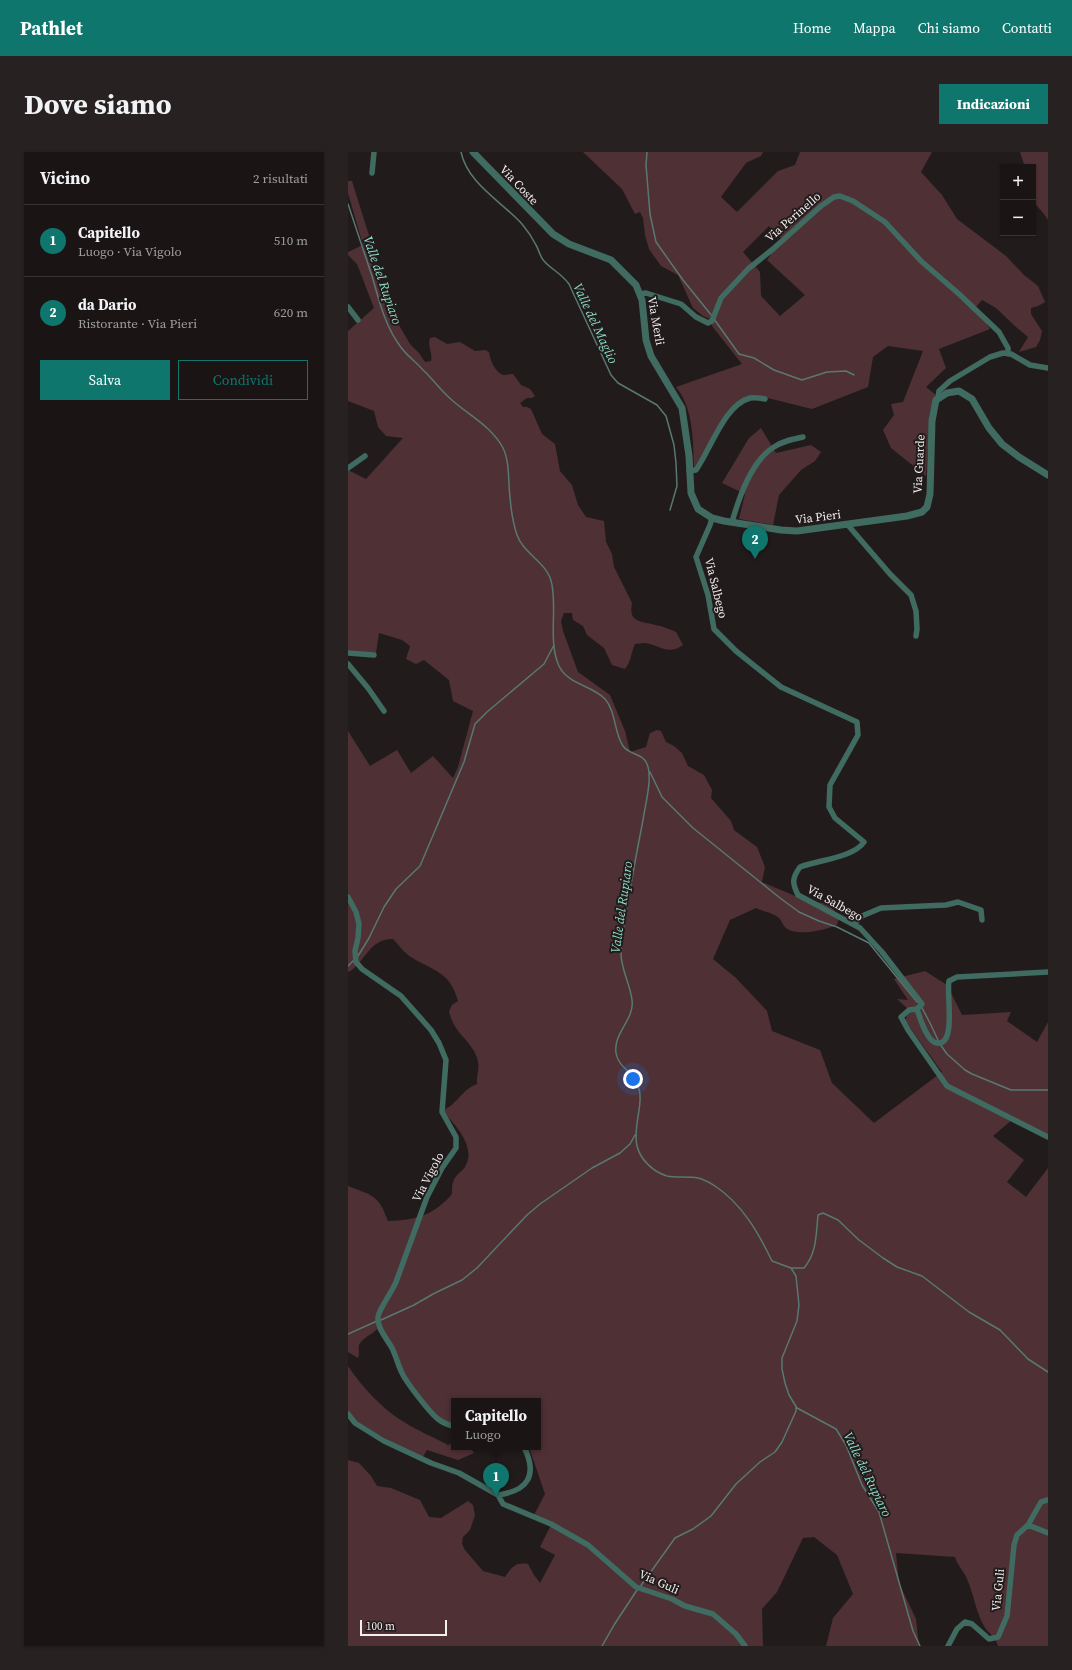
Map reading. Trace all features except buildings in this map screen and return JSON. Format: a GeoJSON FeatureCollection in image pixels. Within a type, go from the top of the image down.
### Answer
{"type":"FeatureCollection","features":[{"type":"Feature","properties":{"kind":"street"},"geometry":{"type":"LineString","coordinates":[[372,173],[374,152]]}},
{"type":"Feature","properties":{"kind":"street","name":"Via Coste"},"geometry":{"type":"LineString","coordinates":[[473,152],[533,215]]}},
{"type":"Feature","properties":{"kind":"street","name":"Via Perinello"},"geometry":{"type":"LineString","coordinates":[[640,294],[646,293],[681,304],[704,322],[708,323],[713,318],[721,298],[748,269],[821,206],[834,197],[840,196],[852,201],[885,222],[921,261],[999,332],[1008,348],[1008,354]]}},
{"type":"Feature","properties":{"kind":"street","name":"Via Merli"},"geometry":{"type":"LineString","coordinates":[[533,215],[553,234],[569,244],[611,260],[636,285],[642,300],[646,340],[651,356],[682,408],[689,456]]}},
{"type":"Feature","properties":{"kind":"street"},"geometry":{"type":"LineString","coordinates":[[348,307],[358,320]]}},
{"type":"Feature","properties":{"kind":"street"},"geometry":{"type":"LineString","coordinates":[[937,399],[939,391],[950,381],[990,357],[1003,353],[1030,365],[1048,368]]}},
{"type":"Feature","properties":{"kind":"street"},"geometry":{"type":"LineString","coordinates":[[937,399],[947,393],[959,391],[972,399],[989,428],[1002,444],[1019,457],[1048,475]]}},
{"type":"Feature","properties":{"kind":"street"},"geometry":{"type":"LineString","coordinates":[[690,471],[696,470],[721,426],[737,405],[750,398],[765,399]]}},
{"type":"Feature","properties":{"kind":"street","name":"Via Guarde"},"geometry":{"type":"LineString","coordinates":[[907,516],[922,512],[927,507],[930,494],[932,421],[937,399]]}},
{"type":"Feature","properties":{"kind":"street"},"geometry":{"type":"LineString","coordinates":[[732,522],[743,490],[753,470],[764,455],[781,443],[803,437]]}},
{"type":"Feature","properties":{"kind":"street"},"geometry":{"type":"LineString","coordinates":[[348,468],[365,456]]}},
{"type":"Feature","properties":{"kind":"street","name":"Via Pieri"},"geometry":{"type":"LineString","coordinates":[[689,456],[691,493],[698,509],[712,518],[797,531],[907,516]]}},
{"type":"Feature","properties":{"kind":"street","name":"Via Salbego"},"geometry":{"type":"LineString","coordinates":[[712,518],[696,557],[708,595],[714,629],[736,650],[782,687],[857,722],[858,735],[830,785],[829,807],[835,818],[864,842],[862,846],[848,854],[800,867],[793,877],[793,882],[798,895],[860,928],[882,952],[922,1004],[917,1009],[909,1010],[901,1017],[908,1030],[947,1086],[1048,1137]]}},
{"type":"Feature","properties":{"kind":"street"},"geometry":{"type":"LineString","coordinates":[[847,524],[890,574],[912,595],[916,611],[916,636]]}},
{"type":"Feature","properties":{"kind":"street"},"geometry":{"type":"LineString","coordinates":[[348,653],[374,655]]}},
{"type":"Feature","properties":{"kind":"street"},"geometry":{"type":"LineString","coordinates":[[348,664],[368,688],[384,711]]}},
{"type":"Feature","properties":{"kind":"street","name":"Via Vigolo"},"geometry":{"type":"LineString","coordinates":[[348,897],[356,912],[359,924],[355,951],[356,962],[362,970],[402,996],[431,1030],[439,1043],[446,1060],[442,1112],[456,1138],[456,1148],[442,1168],[427,1197],[396,1282],[391,1294],[380,1311],[378,1319],[381,1330],[392,1348],[403,1374],[412,1388],[437,1418],[447,1425],[451,1426]]}},
{"type":"Feature","properties":{"kind":"street"},"geometry":{"type":"LineString","coordinates":[[854,924],[862,916],[881,908],[946,905],[958,902],[981,910],[982,920]]}},
{"type":"Feature","properties":{"kind":"street"},"geometry":{"type":"LineString","coordinates":[[917,1009],[924,1029],[932,1041],[941,1042],[948,1035],[948,981],[957,977],[1048,972]]}},
{"type":"Feature","properties":{"kind":"street"},"geometry":{"type":"LineString","coordinates":[[348,1414],[355,1422],[371,1433],[431,1463],[459,1473],[498,1495],[505,1494],[522,1486],[531,1475],[531,1463],[525,1450]]}},
{"type":"Feature","properties":{"kind":"street","name":"Via Guli"},"geometry":{"type":"LineString","coordinates":[[498,1495],[503,1504],[544,1521],[588,1545],[636,1587],[672,1599],[685,1606],[713,1614],[736,1634],[745,1646]]}},
{"type":"Feature","properties":{"kind":"street"},"geometry":{"type":"LineString","coordinates":[[1048,1500],[1041,1502],[1028,1525],[1048,1533]]}},
{"type":"Feature","properties":{"kind":"street","name":"Via Guli"},"geometry":{"type":"LineString","coordinates":[[948,1646],[957,1630],[964,1622],[972,1624],[988,1639],[998,1637],[1007,1616],[1014,1545],[1017,1535],[1028,1525]]}},
{"type":"Feature","properties":{"kind":"shaded area"},"geometry":{"type":"Polygon","coordinates":[[[583,152],[763,152],[761,156],[746,163],[721,197],[737,212],[778,171],[795,165],[800,152],[932,152],[921,172],[942,195],[957,219],[1006,256],[1024,275],[1038,286],[1045,302],[1031,308],[1031,314],[1042,331],[1040,340],[1036,347],[1019,352],[1028,337],[996,308],[982,300],[976,307],[990,329],[939,349],[946,368],[926,387],[936,395],[930,411],[926,476],[891,448],[883,430],[894,415],[891,404],[903,402],[923,351],[888,346],[873,357],[868,387],[812,409],[760,396],[735,406],[694,468],[693,437],[689,415],[682,396],[676,387],[742,364],[712,326],[712,320],[703,316],[693,308],[678,275],[661,266],[649,249],[645,235],[643,218],[640,212],[635,214],[622,189],[583,152]],[[769,226],[743,252],[760,272],[761,296],[780,316],[805,295],[767,260],[782,239],[769,226]]]}},
{"type":"Feature","properties":{"kind":"shaded area"},"geometry":{"type":"Polygon","coordinates":[[[1020,152],[1048,152],[1048,220],[1036,205],[1036,164],[1024,164],[1020,152]]]}},
{"type":"Feature","properties":{"kind":"shaded area"},"geometry":{"type":"Polygon","coordinates":[[[348,181],[352,181],[372,245],[373,256],[384,293],[396,320],[410,344],[425,362],[431,361],[429,341],[430,338],[435,337],[447,344],[460,342],[475,351],[485,350],[489,352],[490,359],[495,369],[503,375],[513,374],[521,385],[530,389],[535,396],[532,398],[527,398],[520,403],[523,407],[531,409],[542,434],[555,444],[560,471],[572,485],[578,505],[586,517],[604,521],[606,542],[612,554],[614,567],[632,603],[631,610],[634,618],[641,622],[663,627],[676,632],[683,645],[673,650],[668,650],[645,643],[635,644],[630,660],[625,669],[612,665],[604,648],[587,635],[583,626],[573,620],[572,613],[564,613],[561,621],[563,631],[578,672],[610,695],[625,731],[630,752],[646,747],[650,733],[657,730],[661,731],[666,742],[674,746],[682,753],[688,766],[704,775],[712,790],[711,798],[731,821],[734,830],[757,847],[765,867],[762,882],[807,901],[823,903],[832,907],[839,918],[837,925],[811,932],[791,931],[785,927],[776,916],[756,908],[730,920],[713,959],[736,978],[767,1011],[772,1031],[820,1050],[832,1083],[874,1123],[942,1072],[905,1021],[909,1010],[897,999],[908,1000],[894,979],[925,971],[947,985],[962,1015],[1011,1012],[1007,1021],[1037,1042],[1048,1022],[1048,1137],[1013,1119],[993,1136],[1024,1160],[1007,1182],[1026,1197],[1048,1168],[1048,1646],[998,1646],[995,1639],[986,1629],[981,1620],[966,1576],[957,1563],[955,1557],[896,1553],[899,1583],[916,1619],[919,1646],[826,1646],[833,1618],[853,1594],[837,1555],[814,1537],[803,1538],[777,1592],[762,1609],[763,1646],[348,1646],[348,1460],[359,1463],[371,1476],[377,1486],[391,1488],[420,1500],[429,1517],[441,1518],[468,1501],[473,1505],[475,1515],[470,1530],[463,1537],[462,1544],[465,1550],[483,1571],[505,1577],[514,1566],[528,1564],[540,1583],[555,1555],[540,1547],[551,1525],[534,1515],[545,1494],[530,1450],[541,1450],[541,1398],[451,1398],[451,1428],[435,1420],[421,1400],[402,1379],[393,1351],[377,1329],[365,1338],[359,1345],[358,1358],[348,1352],[348,1186],[374,1197],[381,1206],[388,1221],[416,1218],[431,1212],[445,1201],[452,1194],[453,1181],[465,1167],[468,1159],[468,1152],[463,1136],[453,1122],[442,1111],[448,1108],[467,1090],[477,1084],[478,1062],[472,1048],[457,1030],[451,1018],[449,1011],[452,1005],[458,1001],[455,991],[450,983],[440,973],[408,955],[393,939],[379,942],[373,946],[355,967],[349,972],[348,971],[348,731],[370,766],[397,750],[411,773],[433,756],[453,778],[458,767],[473,711],[453,701],[449,680],[424,660],[416,664],[406,659],[410,646],[402,640],[379,633],[376,653],[348,652],[348,470],[366,479],[403,438],[386,436],[378,427],[374,411],[348,401],[348,331],[374,308],[357,264],[348,255],[348,252],[363,245],[348,193],[348,181]]]}},
{"type":"Feature","properties":{"kind":"shaded area"},"geometry":{"type":"Polygon","coordinates":[[[761,428],[776,453],[811,445],[821,452],[815,461],[801,470],[779,495],[773,525],[739,519],[745,494],[722,483],[749,438],[761,428]]]}},
{"type":"Feature","properties":{"kind":"shaded area"},"geometry":{"type":"Polygon","coordinates":[[[348,1366],[373,1397],[396,1417],[448,1445],[451,1444],[451,1450],[472,1450],[474,1453],[458,1460],[427,1450],[421,1460],[348,1416],[348,1366]]]}},
{"type":"Feature","properties":{"kind":"waterway","name":"Valle del Maglio"},"geometry":{"type":"LineString","coordinates":[[461,152],[471,174],[478,183],[522,224],[533,239],[543,259],[569,284],[611,375],[618,383],[657,405],[666,416],[674,445],[677,486],[670,510]]}},
{"type":"Feature","properties":{"kind":"waterway"},"geometry":{"type":"LineString","coordinates":[[647,152],[646,165],[650,214],[656,242],[683,280],[712,316]]}},
{"type":"Feature","properties":{"kind":"waterway","name":"Valle del Rupiaro"},"geometry":{"type":"LineString","coordinates":[[348,204],[383,312],[390,330],[400,346],[445,393],[487,428],[503,448],[507,459],[509,491],[514,526],[517,535],[520,542],[550,577],[554,606],[554,647],[559,666],[568,677],[600,694],[605,699],[609,704],[618,735],[623,746],[645,760],[649,770],[648,792],[621,946],[622,963],[631,994],[632,1007],[616,1046],[616,1053],[619,1062],[635,1079],[639,1090],[640,1106],[636,1130],[637,1146],[644,1160],[652,1168],[662,1174],[671,1177],[690,1177],[705,1180],[725,1193],[741,1210],[755,1229],[772,1261],[791,1268],[796,1276],[799,1305],[797,1321],[782,1358],[782,1369],[789,1395],[797,1408],[836,1429],[846,1445],[862,1485],[879,1512],[913,1631],[920,1646]]}},
{"type":"Feature","properties":{"kind":"waterway"},"geometry":{"type":"LineString","coordinates":[[714,319],[739,354],[754,358],[774,370],[802,380],[827,372],[846,371],[854,375]]}},
{"type":"Feature","properties":{"kind":"waterway"},"geometry":{"type":"LineString","coordinates":[[358,956],[369,938],[384,907],[396,889],[420,866],[464,762],[475,724],[544,664],[554,645]]}},
{"type":"Feature","properties":{"kind":"waterway"},"geometry":{"type":"LineString","coordinates":[[650,772],[662,797],[693,828],[799,912],[837,927],[869,943],[917,1002]]}},
{"type":"Feature","properties":{"kind":"waterway"},"geometry":{"type":"LineString","coordinates":[[348,966],[354,960]]}},
{"type":"Feature","properties":{"kind":"waterway"},"geometry":{"type":"LineString","coordinates":[[921,1006],[938,1040]]}},
{"type":"Feature","properties":{"kind":"waterway"},"geometry":{"type":"LineString","coordinates":[[940,1044],[947,1054],[965,1070],[972,1074],[1011,1090],[1048,1090]]}},
{"type":"Feature","properties":{"kind":"waterway"},"geometry":{"type":"LineString","coordinates":[[381,1320],[462,1280],[477,1268],[527,1215],[540,1204],[592,1168],[620,1153],[630,1144],[635,1135]]}},
{"type":"Feature","properties":{"kind":"waterway"},"geometry":{"type":"LineString","coordinates":[[792,1268],[804,1268],[808,1262],[814,1250],[818,1215],[823,1213],[838,1220],[859,1240],[883,1258],[897,1267],[922,1276],[969,1312],[1000,1330],[1028,1359],[1048,1372]]}},
{"type":"Feature","properties":{"kind":"waterway"},"geometry":{"type":"LineString","coordinates":[[348,1334],[377,1321]]}},
{"type":"Feature","properties":{"kind":"waterway"},"geometry":{"type":"LineString","coordinates":[[640,1587],[675,1538],[693,1529],[711,1516],[736,1484],[760,1462],[775,1452],[782,1442],[796,1411],[796,1407]]}},
{"type":"Feature","properties":{"kind":"waterway"},"geometry":{"type":"LineString","coordinates":[[602,1646],[637,1590]]}},
{"type":"Feature","properties":{"kind":"place","name":"da Dario"},"geometry":{"type":"Point","coordinates":[755,559]}},
{"type":"Feature","properties":{"kind":"place","name":"Capitello"},"geometry":{"type":"Point","coordinates":[496,1496]}}]}
